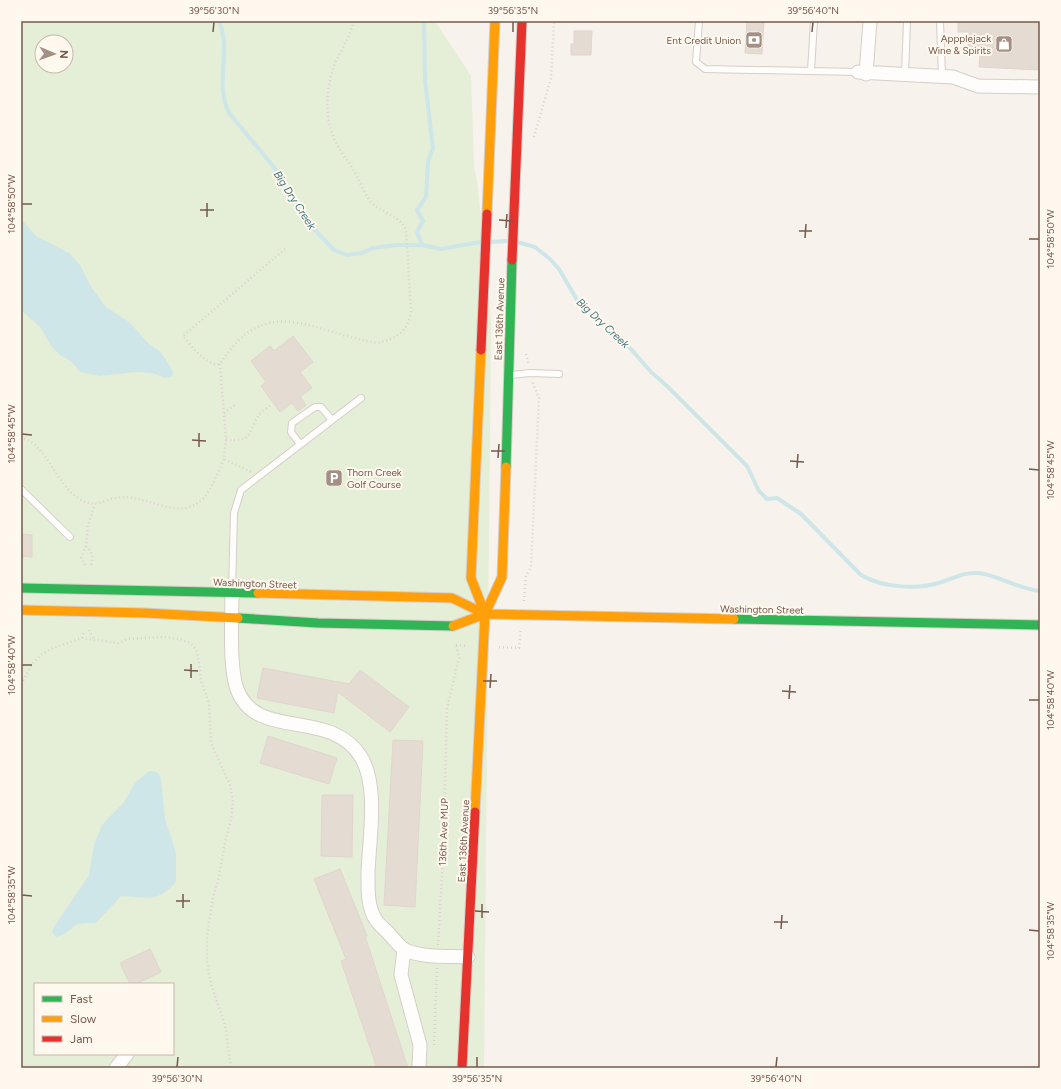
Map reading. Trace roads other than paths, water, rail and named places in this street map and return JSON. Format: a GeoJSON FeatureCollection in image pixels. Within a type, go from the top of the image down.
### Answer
{"type":"FeatureCollection","features":[{"type":"Feature","properties":{"kind":"main road","name":"East 136th Avenue"},"geometry":{"type":"LineString","coordinates":[[462,1068],[484,614],[471,578],[494,21]]}},
{"type":"Feature","properties":{"kind":"main road","name":"East 136th Avenue"},"geometry":{"type":"LineString","coordinates":[[484,614],[502,577],[514,187],[522,21]]}},
{"type":"Feature","properties":{"kind":"main road","name":"Washington Street"},"geometry":{"type":"LineString","coordinates":[[21,588],[452,598],[484,614]]}},
{"type":"Feature","properties":{"kind":"main road","name":"Washington Street"},"geometry":{"type":"LineString","coordinates":[[21,610],[145,613],[232,619],[453,626],[484,614],[1040,625]]}},
{"type":"Feature","properties":{"kind":"street"},"geometry":{"type":"LineString","coordinates":[[870,21],[862,73],[942,76],[978,86],[1040,87]]}},
{"type":"Feature","properties":{"kind":"street"},"geometry":{"type":"LineString","coordinates":[[232,593],[234,671],[237,688],[247,705],[263,717],[331,732],[348,742],[361,758],[368,775],[371,798],[368,878],[369,901],[375,919],[404,950],[438,956],[468,956]]}},
{"type":"Feature","properties":{"kind":"street"},"geometry":{"type":"LineString","coordinates":[[404,950],[401,966],[401,980],[419,1041],[420,1068]]}},
{"type":"Feature","properties":{"kind":"street"},"geometry":{"type":"LineString","coordinates":[[116,1068],[126,1055]]}},
{"type":"Feature","properties":{"kind":"lane"},"geometry":{"type":"LineString","coordinates":[[699,21],[696,62],[704,69],[862,73]]}},
{"type":"Feature","properties":{"kind":"lane"},"geometry":{"type":"LineString","coordinates":[[811,71],[814,21]]}},
{"type":"Feature","properties":{"kind":"lane"},"geometry":{"type":"LineString","coordinates":[[905,75],[907,21]]}},
{"type":"Feature","properties":{"kind":"lane"},"geometry":{"type":"LineString","coordinates":[[940,21],[942,76]]}},
{"type":"Feature","properties":{"kind":"lane"},"geometry":{"type":"LineString","coordinates":[[508,376],[530,373],[559,374]]}},
{"type":"Feature","properties":{"kind":"lane"},"geometry":{"type":"LineString","coordinates":[[232,593],[232,543],[236,502],[241,490],[360,398]]}},
{"type":"Feature","properties":{"kind":"lane"},"geometry":{"type":"LineString","coordinates":[[300,444],[291,432],[292,423],[315,407],[321,407],[332,420]]}},
{"type":"Feature","properties":{"kind":"lane"},"geometry":{"type":"LineString","coordinates":[[21,489],[70,537]]}},
{"type":"Feature","properties":{"kind":"water"},"geometry":{"type":"Polygon","coordinates":[[[21,219],[36,236],[69,253],[80,265],[92,288],[106,307],[129,322],[149,344],[158,350],[165,358],[173,372],[172,376],[166,378],[152,373],[135,372],[100,376],[80,372],[71,361],[60,355],[51,346],[41,328],[21,310],[21,219]]]}},
{"type":"Feature","properties":{"kind":"water"},"geometry":{"type":"Polygon","coordinates":[[[149,771],[157,772],[161,779],[165,819],[176,853],[176,882],[163,894],[151,898],[121,896],[96,923],[83,923],[74,926],[65,934],[56,937],[52,932],[54,927],[89,875],[94,845],[102,825],[124,802],[135,783],[149,771]]]}},
{"type":"Feature","properties":{"kind":"waterway","name":"Big Dry Creek"},"geometry":{"type":"LineString","coordinates":[[219,21],[223,32],[224,44],[223,90],[229,113],[273,166],[314,229],[334,250],[347,255],[362,253],[373,248],[396,245],[422,245],[441,249],[480,242]]}},
{"type":"Feature","properties":{"kind":"waterway"},"geometry":{"type":"LineString","coordinates":[[422,245],[417,232],[423,221],[417,210],[426,197],[428,162],[433,148],[425,81],[424,21]]}},
{"type":"Feature","properties":{"kind":"waterway","name":"Big Dry Creek"},"geometry":{"type":"LineString","coordinates":[[491,242],[506,241]]}},
{"type":"Feature","properties":{"kind":"waterway","name":"Big Dry Creek"},"geometry":{"type":"LineString","coordinates":[[517,242],[535,247],[550,259],[559,269],[577,300],[624,341],[651,372],[747,466],[759,491],[767,499],[777,498],[801,514],[861,575],[880,583],[912,587],[933,585],[964,574],[978,573],[993,576],[1024,588],[1040,591]]}},
{"type":"Feature","properties":{"kind":"place","name":"Ent Credit Union"},"geometry":{"type":"Point","coordinates":[754,40]}},
{"type":"Feature","properties":{"kind":"place","name":"Appplejack Wine & Spirits"},"geometry":{"type":"Point","coordinates":[1004,44]}},
{"type":"Feature","properties":{"kind":"place","name":"Thorn Creek Golf Course"},"geometry":{"type":"Point","coordinates":[334,478]}}]}
